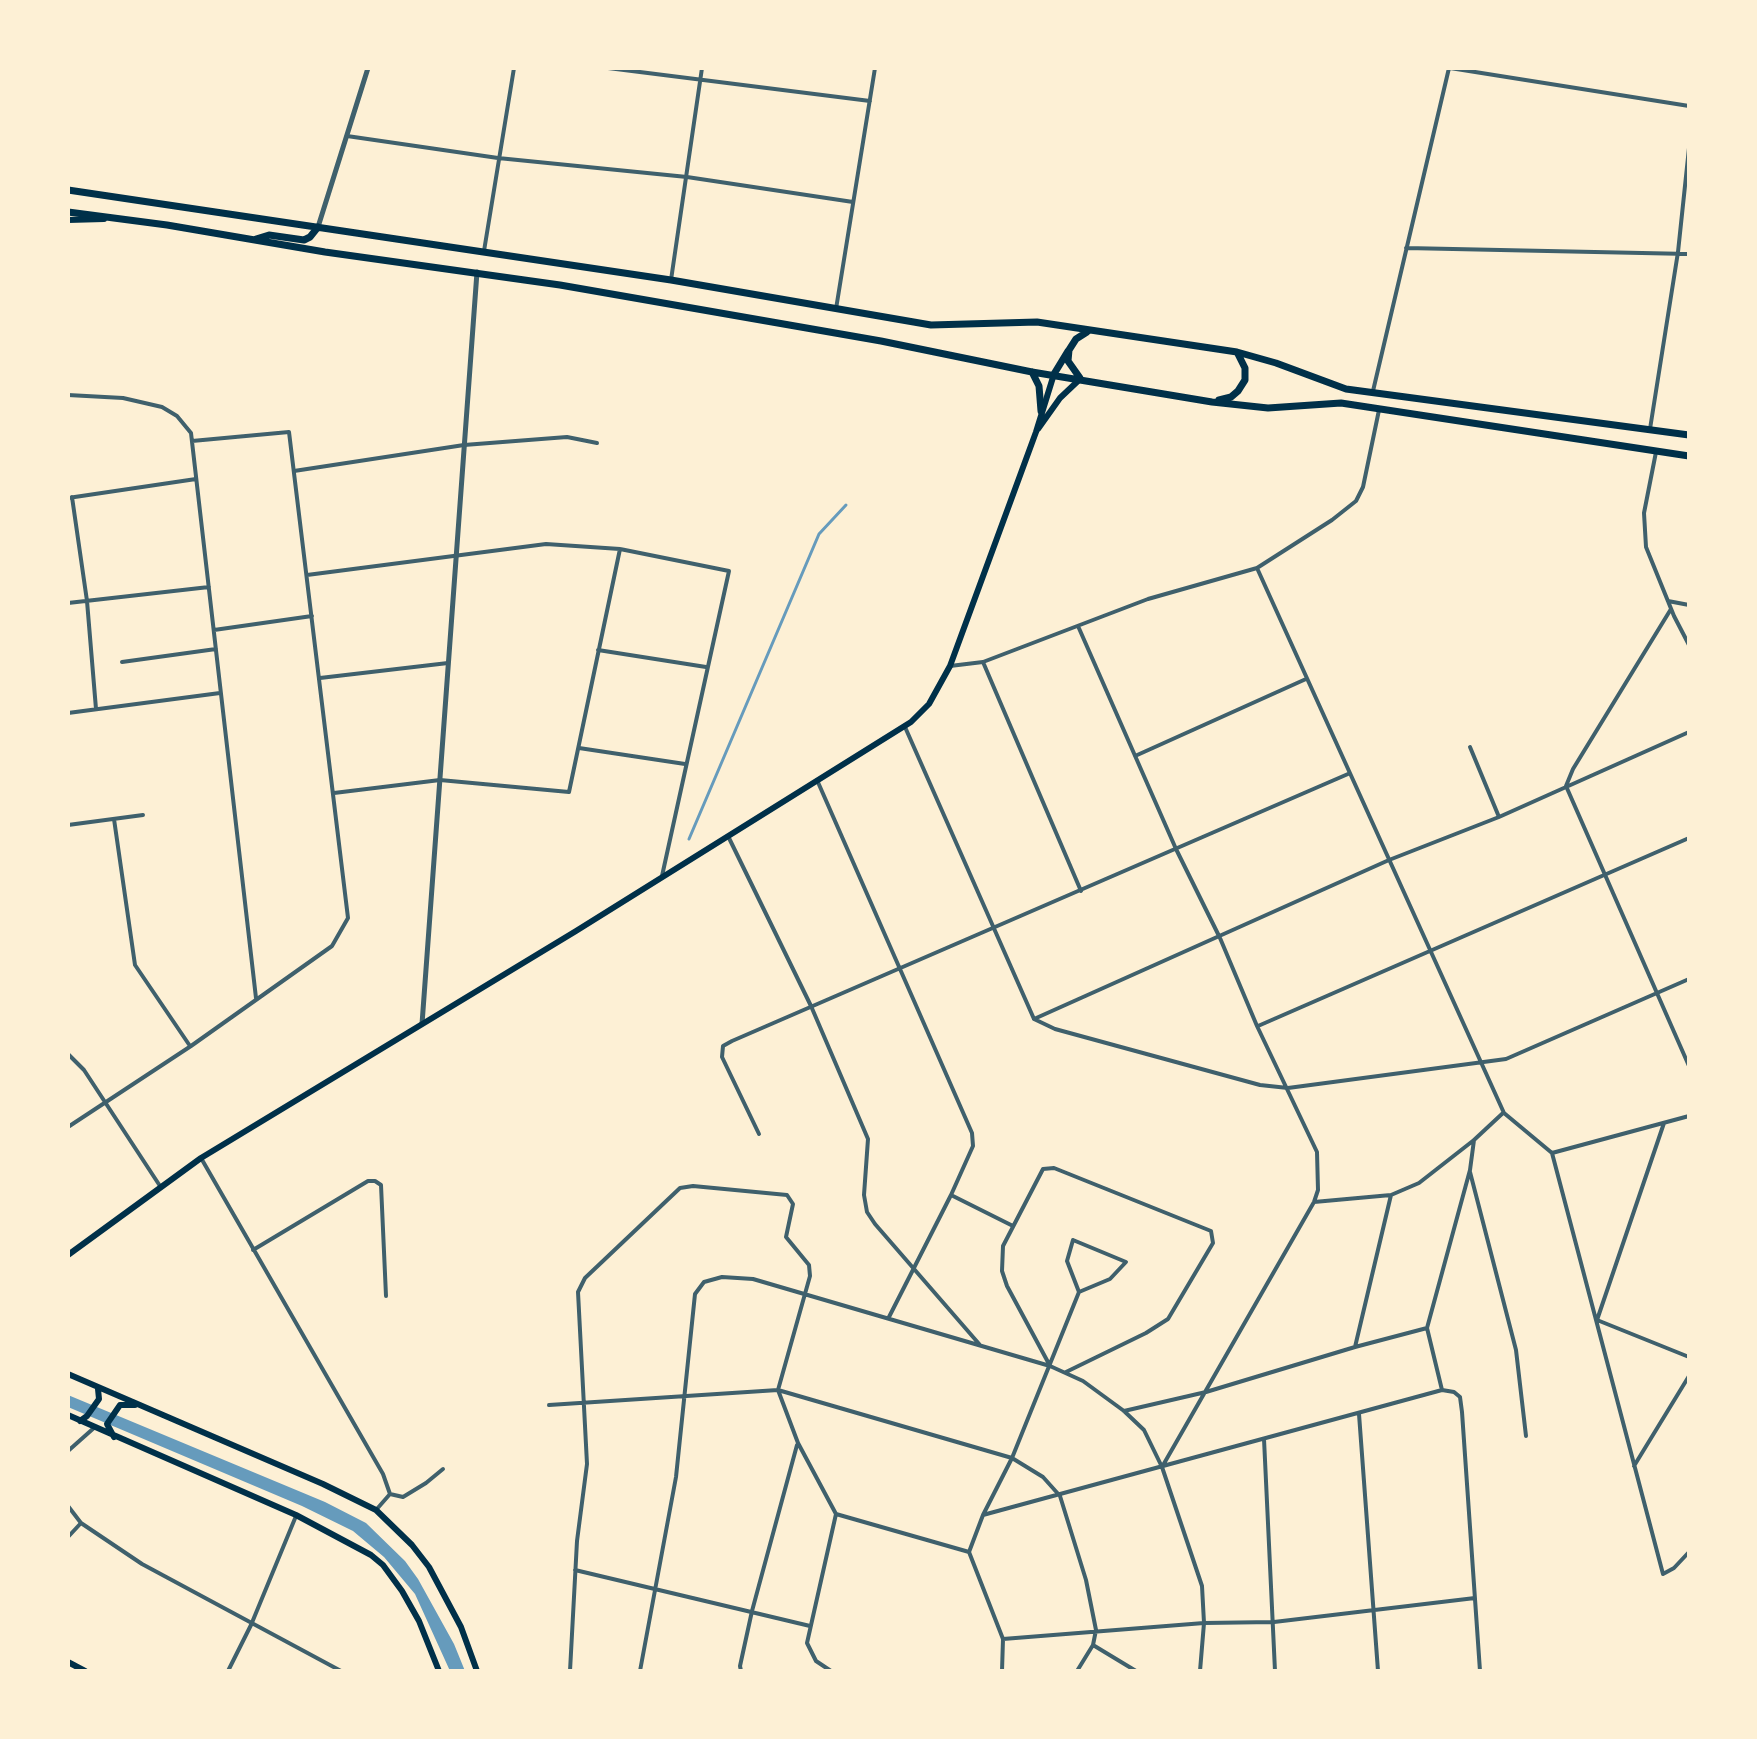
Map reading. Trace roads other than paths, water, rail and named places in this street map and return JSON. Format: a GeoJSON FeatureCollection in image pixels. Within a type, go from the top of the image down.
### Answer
{"type":"FeatureCollection","features":[{"type":"Feature","properties":{"kind":"highway"},"geometry":{"type":"LineString","coordinates":[[68,190],[671,280],[931,325],[1037,322],[1087,332],[1237,352],[1346,389],[1689,435]]}},
{"type":"Feature","properties":{"kind":"highway"},"geometry":{"type":"LineString","coordinates":[[68,212],[477,272],[881,341],[1032,372],[1212,402],[1268,408],[1341,403],[1689,456]]}},
{"type":"Feature","properties":{"kind":"highway"},"geometry":{"type":"LineString","coordinates":[[256,239],[269,235],[304,240],[318,227]]}},
{"type":"Feature","properties":{"kind":"highway"},"geometry":{"type":"LineString","coordinates":[[1054,374],[1076,339],[1087,332]]}},
{"type":"Feature","properties":{"kind":"highway"},"geometry":{"type":"LineString","coordinates":[[1069,350],[1068,361],[1080,379]]}},
{"type":"Feature","properties":{"kind":"highway"},"geometry":{"type":"LineString","coordinates":[[1212,402],[1231,397],[1245,380],[1245,368],[1237,352]]}},
{"type":"Feature","properties":{"kind":"highway"},"geometry":{"type":"LineString","coordinates":[[1032,372],[1039,386],[1041,411]]}},
{"type":"Feature","properties":{"kind":"main road"},"geometry":{"type":"LineString","coordinates":[[68,220],[122,218]]}},
{"type":"Feature","properties":{"kind":"main road"},"geometry":{"type":"LineString","coordinates":[[68,1255],[201,1158],[905,727],[929,704],[950,666],[1036,432],[1054,374]]}},
{"type":"Feature","properties":{"kind":"main road"},"geometry":{"type":"LineString","coordinates":[[1036,432],[1060,398],[1080,379]]}},
{"type":"Feature","properties":{"kind":"main road"},"geometry":{"type":"LineString","coordinates":[[68,1374],[376,1510],[412,1545],[429,1567],[461,1627],[477,1671]]}},
{"type":"Feature","properties":{"kind":"main road"},"geometry":{"type":"LineString","coordinates":[[84,1419],[99,1399],[98,1389]]}},
{"type":"Feature","properties":{"kind":"main road"},"geometry":{"type":"LineString","coordinates":[[114,1437],[107,1424],[120,1405],[138,1405]]}},
{"type":"Feature","properties":{"kind":"main road"},"geometry":{"type":"LineString","coordinates":[[68,1415],[84,1419],[114,1437],[296,1515],[355,1544],[383,1565],[395,1579],[419,1621],[439,1671]]}},
{"type":"Feature","properties":{"kind":"main road"},"geometry":{"type":"LineString","coordinates":[[68,1662],[85,1671]]}},
{"type":"Feature","properties":{"kind":"street"},"geometry":{"type":"LineString","coordinates":[[318,227],[368,68]]}},
{"type":"Feature","properties":{"kind":"street"},"geometry":{"type":"LineString","coordinates":[[483,254],[514,68]]}},
{"type":"Feature","properties":{"kind":"street"},"geometry":{"type":"LineString","coordinates":[[608,68],[870,101]]}},
{"type":"Feature","properties":{"kind":"street"},"geometry":{"type":"LineString","coordinates":[[671,280],[702,68]]}},
{"type":"Feature","properties":{"kind":"street"},"geometry":{"type":"LineString","coordinates":[[836,309],[875,68]]}},
{"type":"Feature","properties":{"kind":"street"},"geometry":{"type":"LineString","coordinates":[[1373,391],[1450,68],[1689,106]]}},
{"type":"Feature","properties":{"kind":"street"},"geometry":{"type":"LineString","coordinates":[[347,136],[498,158],[687,177],[853,202]]}},
{"type":"Feature","properties":{"kind":"street"},"geometry":{"type":"LineString","coordinates":[[1650,429],[1678,252],[1689,148]]}},
{"type":"Feature","properties":{"kind":"street"},"geometry":{"type":"LineString","coordinates":[[1406,248],[1689,254]]}},
{"type":"Feature","properties":{"kind":"street"},"geometry":{"type":"LineString","coordinates":[[422,1025],[477,272]]}},
{"type":"Feature","properties":{"kind":"street"},"geometry":{"type":"LineString","coordinates":[[68,395],[123,398],[162,407],[186,424],[192,441],[256,998]]}},
{"type":"Feature","properties":{"kind":"street"},"geometry":{"type":"LineString","coordinates":[[950,666],[983,662],[1148,599],[1257,568],[1356,501],[1363,487],[1379,409]]}},
{"type":"Feature","properties":{"kind":"street"},"geometry":{"type":"LineString","coordinates":[[68,1127],[191,1046],[332,946],[344,929],[349,910],[289,432],[192,441]]}},
{"type":"Feature","properties":{"kind":"street"},"geometry":{"type":"LineString","coordinates":[[294,471],[464,445],[567,437],[597,443]]}},
{"type":"Feature","properties":{"kind":"street"},"geometry":{"type":"LineString","coordinates":[[1656,452],[1644,513],[1646,547],[1689,645]]}},
{"type":"Feature","properties":{"kind":"street"},"geometry":{"type":"LineString","coordinates":[[96,709],[87,601],[70,498],[197,479]]}},
{"type":"Feature","properties":{"kind":"street"},"geometry":{"type":"LineString","coordinates":[[307,575],[546,544],[620,549],[729,571],[662,876]]}},
{"type":"Feature","properties":{"kind":"street"},"geometry":{"type":"LineString","coordinates":[[334,793],[440,780],[569,792],[620,549]]}},
{"type":"Feature","properties":{"kind":"street"},"geometry":{"type":"LineString","coordinates":[[1257,568],[1504,1113],[1552,1153],[1663,1574],[1674,1568],[1689,1552]]}},
{"type":"Feature","properties":{"kind":"street"},"geometry":{"type":"LineString","coordinates":[[68,603],[209,587]]}},
{"type":"Feature","properties":{"kind":"street"},"geometry":{"type":"LineString","coordinates":[[1668,601],[1689,605]]}},
{"type":"Feature","properties":{"kind":"street"},"geometry":{"type":"LineString","coordinates":[[1671,609],[1573,769],[1566,786],[1689,1066]]}},
{"type":"Feature","properties":{"kind":"street"},"geometry":{"type":"LineString","coordinates":[[214,630],[312,616]]}},
{"type":"Feature","properties":{"kind":"street"},"geometry":{"type":"LineString","coordinates":[[1078,626],[1176,849],[1317,1152],[1318,1190],[1314,1202],[1162,1467]]}},
{"type":"Feature","properties":{"kind":"street"},"geometry":{"type":"LineString","coordinates":[[122,662],[216,649]]}},
{"type":"Feature","properties":{"kind":"street"},"geometry":{"type":"LineString","coordinates":[[598,650],[706,668]]}},
{"type":"Feature","properties":{"kind":"street"},"geometry":{"type":"LineString","coordinates":[[983,662],[1081,891]]}},
{"type":"Feature","properties":{"kind":"street"},"geometry":{"type":"LineString","coordinates":[[320,678],[448,663]]}},
{"type":"Feature","properties":{"kind":"street"},"geometry":{"type":"LineString","coordinates":[[1135,756],[1306,679]]}},
{"type":"Feature","properties":{"kind":"street"},"geometry":{"type":"LineString","coordinates":[[68,713],[221,693]]}},
{"type":"Feature","properties":{"kind":"street"},"geometry":{"type":"LineString","coordinates":[[905,727],[1028,1009],[1034,1019],[1055,1029],[1260,1085],[1288,1088],[1506,1059],[1689,979]]}},
{"type":"Feature","properties":{"kind":"street"},"geometry":{"type":"LineString","coordinates":[[1034,1019],[1389,860],[1499,817],[1689,732]]}},
{"type":"Feature","properties":{"kind":"street"},"geometry":{"type":"LineString","coordinates":[[1470,747],[1499,817]]}},
{"type":"Feature","properties":{"kind":"street"},"geometry":{"type":"LineString","coordinates":[[579,748],[685,764]]}},
{"type":"Feature","properties":{"kind":"street"},"geometry":{"type":"LineString","coordinates":[[759,1134],[727,1071],[722,1057],[723,1046],[1349,773]]}},
{"type":"Feature","properties":{"kind":"street"},"geometry":{"type":"LineString","coordinates":[[817,780],[972,1133],[973,1146],[951,1195],[889,1317]]}},
{"type":"Feature","properties":{"kind":"street"},"geometry":{"type":"LineString","coordinates":[[68,825],[143,815]]}},
{"type":"Feature","properties":{"kind":"street"},"geometry":{"type":"LineString","coordinates":[[114,819],[135,965],[191,1046]]}},
{"type":"Feature","properties":{"kind":"street"},"geometry":{"type":"LineString","coordinates":[[728,836],[811,1006],[868,1139],[864,1195],[867,1212],[981,1347]]}},
{"type":"Feature","properties":{"kind":"street"},"geometry":{"type":"LineString","coordinates":[[1257,1026],[1689,838]]}},
{"type":"Feature","properties":{"kind":"street"},"geometry":{"type":"LineString","coordinates":[[68,1054],[107,1102],[160,1186]]}},
{"type":"Feature","properties":{"kind":"street"},"geometry":{"type":"LineString","coordinates":[[1314,1202],[1391,1195],[1419,1183],[1504,1113]]}},
{"type":"Feature","properties":{"kind":"street"},"geometry":{"type":"LineString","coordinates":[[1552,1153],[1689,1116]]}},
{"type":"Feature","properties":{"kind":"street"},"geometry":{"type":"LineString","coordinates":[[1597,1320],[1664,1123]]}},
{"type":"Feature","properties":{"kind":"street"},"geometry":{"type":"LineString","coordinates":[[1442,1390],[1427,1328],[1470,1170],[1474,1140]]}},
{"type":"Feature","properties":{"kind":"street"},"geometry":{"type":"LineString","coordinates":[[201,1158],[383,1474],[390,1494]]}},
{"type":"Feature","properties":{"kind":"street"},"geometry":{"type":"LineString","coordinates":[[1050,1366],[1002,1271],[1003,1246],[1043,1169],[1054,1168],[1211,1231],[1213,1243],[1168,1319],[1066,1372]]}},
{"type":"Feature","properties":{"kind":"street"},"geometry":{"type":"LineString","coordinates":[[1470,1170],[1516,1350],[1526,1436]]}},
{"type":"Feature","properties":{"kind":"street"},"geometry":{"type":"LineString","coordinates":[[253,1250],[368,1181],[375,1181],[381,1185],[386,1296]]}},
{"type":"Feature","properties":{"kind":"street"},"geometry":{"type":"LineString","coordinates":[[570,1671],[575,1570],[587,1464],[578,1292],[585,1278],[680,1188],[693,1186],[787,1195],[793,1204],[786,1237],[809,1265],[810,1276],[778,1390],[798,1443],[836,1514],[807,1643],[810,1653],[831,1671]]}},
{"type":"Feature","properties":{"kind":"street"},"geometry":{"type":"LineString","coordinates":[[951,1195],[1013,1226]]}},
{"type":"Feature","properties":{"kind":"street"},"geometry":{"type":"LineString","coordinates":[[1355,1347],[1391,1195]]}},
{"type":"Feature","properties":{"kind":"street"},"geometry":{"type":"LineString","coordinates":[[1002,1671],[1003,1639],[969,1552],[983,1515],[1012,1458],[1079,1292],[1067,1261],[1073,1240],[1126,1262],[1110,1279],[1079,1292]]}},
{"type":"Feature","properties":{"kind":"street"},"geometry":{"type":"LineString","coordinates":[[640,1671],[676,1477],[695,1294],[704,1282],[722,1277],[753,1279],[1050,1366],[1083,1381],[1124,1411],[1144,1430],[1162,1467],[1202,1586],[1204,1623],[1200,1671]]}},
{"type":"Feature","properties":{"kind":"street"},"geometry":{"type":"LineString","coordinates":[[1597,1320],[1689,1357]]}},
{"type":"Feature","properties":{"kind":"street"},"geometry":{"type":"LineString","coordinates":[[1124,1411],[1206,1392],[1427,1328]]}},
{"type":"Feature","properties":{"kind":"street"},"geometry":{"type":"LineString","coordinates":[[1634,1466],[1689,1376]]}},
{"type":"Feature","properties":{"kind":"street"},"geometry":{"type":"LineString","coordinates":[[549,1405],[778,1390],[1012,1458],[1043,1477],[1060,1496],[1086,1580],[1096,1630],[1093,1645],[1077,1671]]}},
{"type":"Feature","properties":{"kind":"street"},"geometry":{"type":"LineString","coordinates":[[983,1515],[1442,1390],[1454,1392],[1460,1397],[1462,1412],[1480,1671]]}},
{"type":"Feature","properties":{"kind":"street"},"geometry":{"type":"LineString","coordinates":[[1359,1414],[1378,1671]]}},
{"type":"Feature","properties":{"kind":"street"},"geometry":{"type":"LineString","coordinates":[[68,1451],[95,1427]]}},
{"type":"Feature","properties":{"kind":"street"},"geometry":{"type":"LineString","coordinates":[[1264,1439],[1275,1671]]}},
{"type":"Feature","properties":{"kind":"street"},"geometry":{"type":"LineString","coordinates":[[741,1671],[752,1611],[798,1443]]}},
{"type":"Feature","properties":{"kind":"street"},"geometry":{"type":"LineString","coordinates":[[390,1494],[403,1497],[443,1469]]}},
{"type":"Feature","properties":{"kind":"street"},"geometry":{"type":"LineString","coordinates":[[376,1510],[390,1494]]}},
{"type":"Feature","properties":{"kind":"street"},"geometry":{"type":"LineString","coordinates":[[68,1506],[81,1523],[142,1564],[341,1671]]}},
{"type":"Feature","properties":{"kind":"street"},"geometry":{"type":"LineString","coordinates":[[836,1514],[969,1552]]}},
{"type":"Feature","properties":{"kind":"street"},"geometry":{"type":"LineString","coordinates":[[228,1671],[251,1625],[296,1515]]}},
{"type":"Feature","properties":{"kind":"street"},"geometry":{"type":"LineString","coordinates":[[68,1537],[81,1523]]}},
{"type":"Feature","properties":{"kind":"street"},"geometry":{"type":"LineString","coordinates":[[575,1570],[810,1626]]}},
{"type":"Feature","properties":{"kind":"street"},"geometry":{"type":"LineString","coordinates":[[1003,1639],[1204,1623],[1274,1622],[1475,1598]]}},
{"type":"Feature","properties":{"kind":"street"},"geometry":{"type":"LineString","coordinates":[[1093,1645],[1136,1671]]}},
{"type":"Feature","properties":{"kind":"water"},"geometry":{"type":"Polygon","coordinates":[[[68,1395],[325,1502],[366,1523],[405,1561],[418,1579],[454,1644],[465,1671],[450,1671],[415,1594],[384,1557],[353,1531],[302,1506],[68,1407],[68,1395]]]}},
{"type":"Feature","properties":{"kind":"waterway"},"geometry":{"type":"LineString","coordinates":[[689,839],[819,534],[846,505]]}}]}
